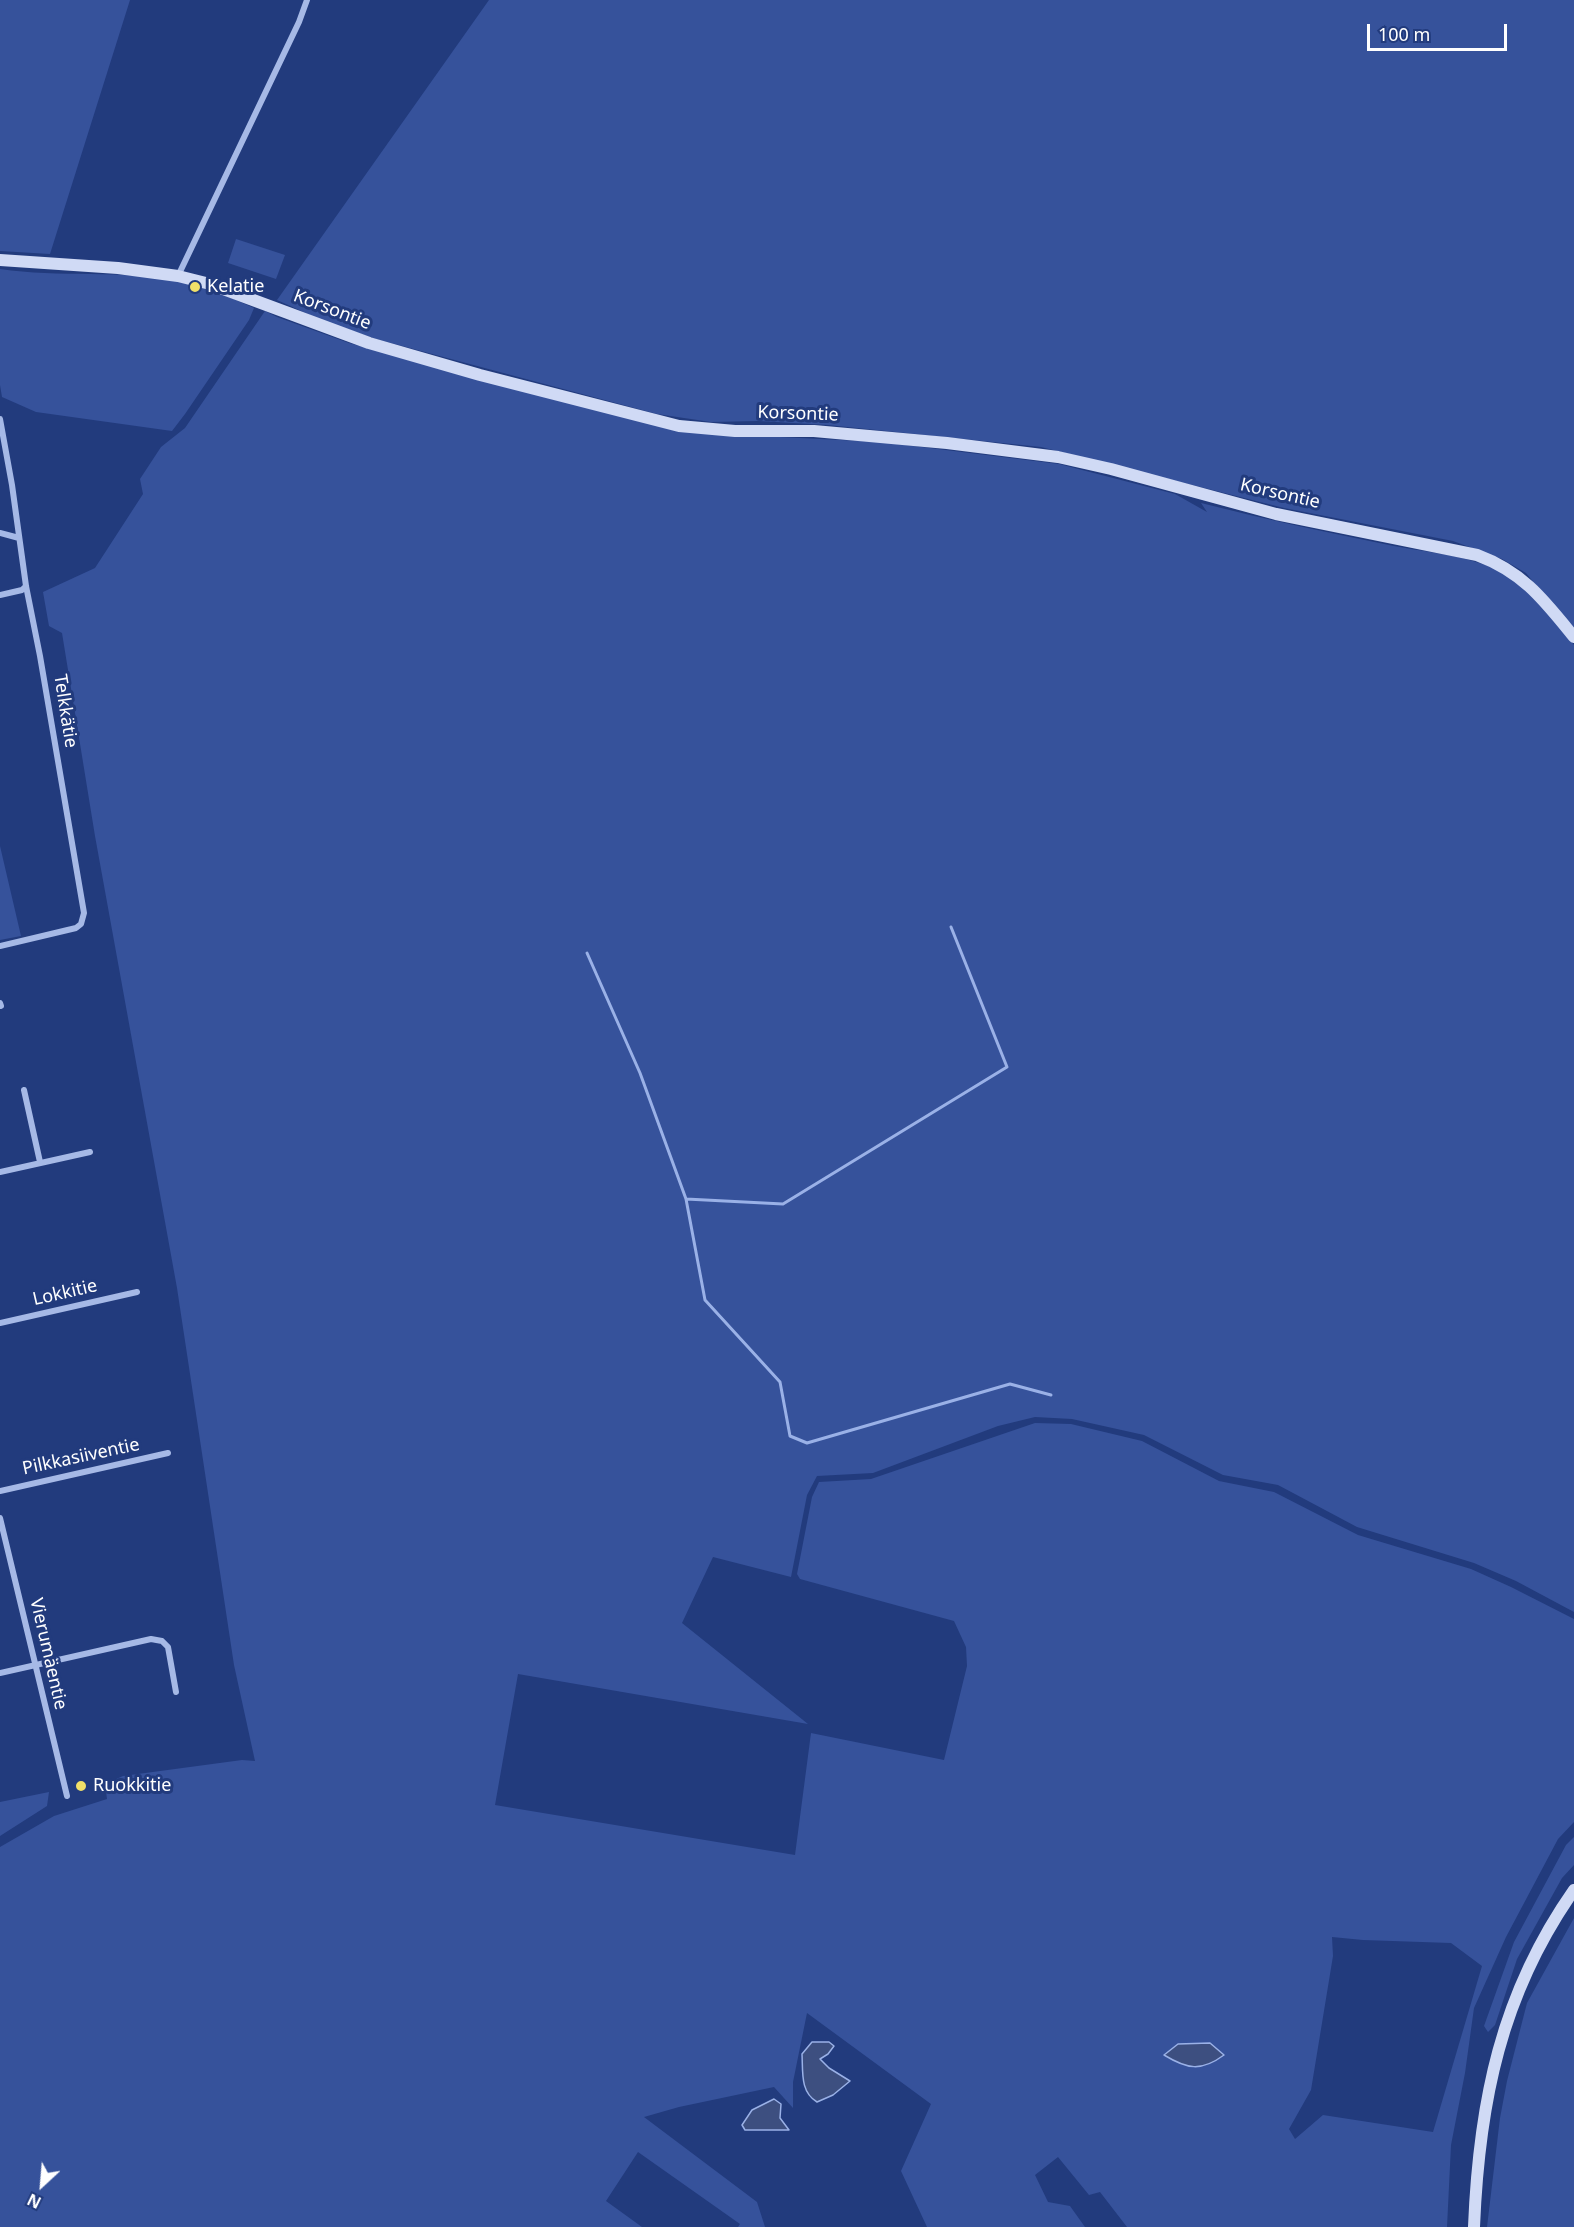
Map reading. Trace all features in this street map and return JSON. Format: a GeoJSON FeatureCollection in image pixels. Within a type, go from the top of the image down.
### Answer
{"type":"FeatureCollection","features":[{"type":"Feature","properties":{"kind":"main road","name":"Korsontie"},"geometry":{"type":"LineString","coordinates":[[0,260],[118,267],[178,276],[210,284],[369,343],[480,375],[679,426],[735,431],[825,432],[947,443],[1058,458],[1111,469],[1276,513],[1477,555],[1498,563],[1519,576],[1546,602],[1574,637]]}},
{"type":"Feature","properties":{"kind":"main road"},"geometry":{"type":"LineString","coordinates":[[1474,2227],[1482,2123],[1498,2050],[1518,1991],[1533,1957],[1557,1914],[1574,1890]]}},
{"type":"Feature","properties":{"kind":"street"},"geometry":{"type":"LineString","coordinates":[[178,276],[299,22],[307,0]]}},
{"type":"Feature","properties":{"kind":"street","name":"Telkkätie"},"geometry":{"type":"LineString","coordinates":[[0,419],[26,586],[84,913],[81,924],[76,928],[0,946]]}},
{"type":"Feature","properties":{"kind":"street"},"geometry":{"type":"LineString","coordinates":[[0,533],[19,538]]}},
{"type":"Feature","properties":{"kind":"street"},"geometry":{"type":"LineString","coordinates":[[0,595],[22,590],[26,586]]}},
{"type":"Feature","properties":{"kind":"street"},"geometry":{"type":"LineString","coordinates":[[24,1090],[40,1162]]}},
{"type":"Feature","properties":{"kind":"street"},"geometry":{"type":"LineString","coordinates":[[0,1172],[90,1152]]}},
{"type":"Feature","properties":{"kind":"street","name":"Lokkitie"},"geometry":{"type":"LineString","coordinates":[[0,1323],[137,1292]]}},
{"type":"Feature","properties":{"kind":"street","name":"Pilkkasiiventie"},"geometry":{"type":"LineString","coordinates":[[0,1491],[168,1454]]}},
{"type":"Feature","properties":{"kind":"street","name":"Vierumäentie"},"geometry":{"type":"LineString","coordinates":[[0,1518],[67,1796]]}},
{"type":"Feature","properties":{"kind":"street"},"geometry":{"type":"LineString","coordinates":[[0,1673],[151,1639],[158,1640],[168,1647],[176,1692]]}},
{"type":"Feature","properties":{"kind":"shaded area"},"geometry":{"type":"Polygon","coordinates":[[[0,0],[130,0],[50,254],[0,251],[0,0]]]}},
{"type":"Feature","properties":{"kind":"shaded area"},"geometry":{"type":"Polygon","coordinates":[[[489,0],[1574,0],[1574,632],[1526,573],[1502,559],[1453,541],[1284,508],[1041,447],[828,425],[758,421],[711,422],[657,414],[376,339],[321,320],[277,300],[489,0]]]}},
{"type":"Feature","properties":{"kind":"shaded area"},"geometry":{"type":"Polygon","coordinates":[[[236,239],[285,255],[276,279],[228,263],[236,239]]]}},
{"type":"Feature","properties":{"kind":"shaded area"},"geometry":{"type":"Polygon","coordinates":[[[0,269],[158,278],[189,284],[227,296],[254,308],[249,320],[172,431],[36,412],[2,397],[0,385],[0,269]]]}},
{"type":"Feature","properties":{"kind":"shaded area"},"geometry":{"type":"Polygon","coordinates":[[[265,311],[349,343],[523,391],[760,436],[881,442],[1059,464],[1175,494],[1207,512],[1201,503],[1345,536],[1467,559],[1508,575],[1527,588],[1574,645],[1574,1612],[1516,1581],[1474,1563],[1357,1527],[1278,1485],[1223,1475],[1144,1435],[1072,1419],[1035,1417],[998,1426],[873,1473],[817,1476],[807,1495],[791,1577],[713,1557],[682,1623],[808,1724],[518,1674],[495,1805],[795,1855],[811,1733],[944,1760],[967,1666],[966,1647],[954,1621],[800,1579],[797,1574],[812,1497],[819,1482],[871,1479],[1035,1423],[1071,1424],[1142,1441],[1219,1481],[1274,1492],[1358,1535],[1471,1569],[1574,1619],[1574,1822],[1558,1839],[1506,1937],[1474,2008],[1465,2073],[1451,2145],[1447,2227],[1127,2227],[1100,2192],[1089,2195],[1058,2157],[1035,2175],[1048,2202],[1070,2206],[1085,2227],[927,2227],[901,2171],[931,2104],[807,2013],[793,2082],[793,2108],[774,2087],[679,2107],[644,2117],[757,2202],[765,2227],[738,2227],[740,2224],[638,2152],[606,2201],[642,2227],[0,2227],[0,1847],[54,1816],[107,1799],[105,1784],[123,1776],[242,1760],[255,1761],[234,1665],[177,1288],[95,836],[62,633],[49,626],[43,592],[95,568],[143,494],[140,479],[161,447],[185,428],[265,311]],[[1332,1937],[1333,1956],[1311,2090],[1289,2129],[1295,2139],[1323,2115],[1433,2132],[1482,1966],[1451,1943],[1332,1937]]]}},
{"type":"Feature","properties":{"kind":"shaded area"},"geometry":{"type":"Polygon","coordinates":[[[0,846],[21,936],[0,940],[0,846]]]}},
{"type":"Feature","properties":{"kind":"shaded area"},"geometry":{"type":"Polygon","coordinates":[[[49,1792],[47,1806],[0,1836],[0,1802],[49,1792]]]}},
{"type":"Feature","properties":{"kind":"shaded area"},"geometry":{"type":"Polygon","coordinates":[[[1574,1837],[1574,1865],[1562,1878],[1517,1959],[1495,2025],[1488,2032],[1484,2026],[1514,1942],[1566,1845],[1574,1837]]]}},
{"type":"Feature","properties":{"kind":"shaded area"},"geometry":{"type":"Polygon","coordinates":[[[1574,1918],[1574,2227],[1487,2227],[1500,2118],[1527,2003],[1574,1918]]]}},
{"type":"Feature","properties":{"kind":"shaded area"},"geometry":{"type":"Polygon","coordinates":[[[812,2042],[829,2042],[834,2046],[820,2059],[829,2068],[850,2081],[833,2095],[817,2102],[805,2087],[803,2074],[802,2054],[812,2042]]]}},
{"type":"Feature","properties":{"kind":"shaded area"},"geometry":{"type":"Polygon","coordinates":[[[1210,2043],[1224,2055],[1201,2066],[1187,2066],[1164,2055],[1178,2044],[1210,2043]]]}},
{"type":"Feature","properties":{"kind":"shaded area"},"geometry":{"type":"Polygon","coordinates":[[[774,2099],[781,2104],[780,2118],[789,2130],[745,2130],[742,2125],[752,2110],[774,2099]]]}},
{"type":"Feature","properties":{"kind":"waterway"},"geometry":{"type":"LineString","coordinates":[[686,1199],[783,1204],[1007,1067],[951,927]]}},
{"type":"Feature","properties":{"kind":"waterway"},"geometry":{"type":"LineString","coordinates":[[587,953],[640,1073],[686,1199],[705,1300],[780,1382],[790,1436],[807,1443],[1010,1384],[1051,1395]]}},
{"type":"Feature","properties":{"kind":"place","name":"Kelatie"},"geometry":{"type":"Point","coordinates":[195,287]}},
{"type":"Feature","properties":{"kind":"place","name":"Ruokkitie"},"geometry":{"type":"Point","coordinates":[81,1786]}}]}
